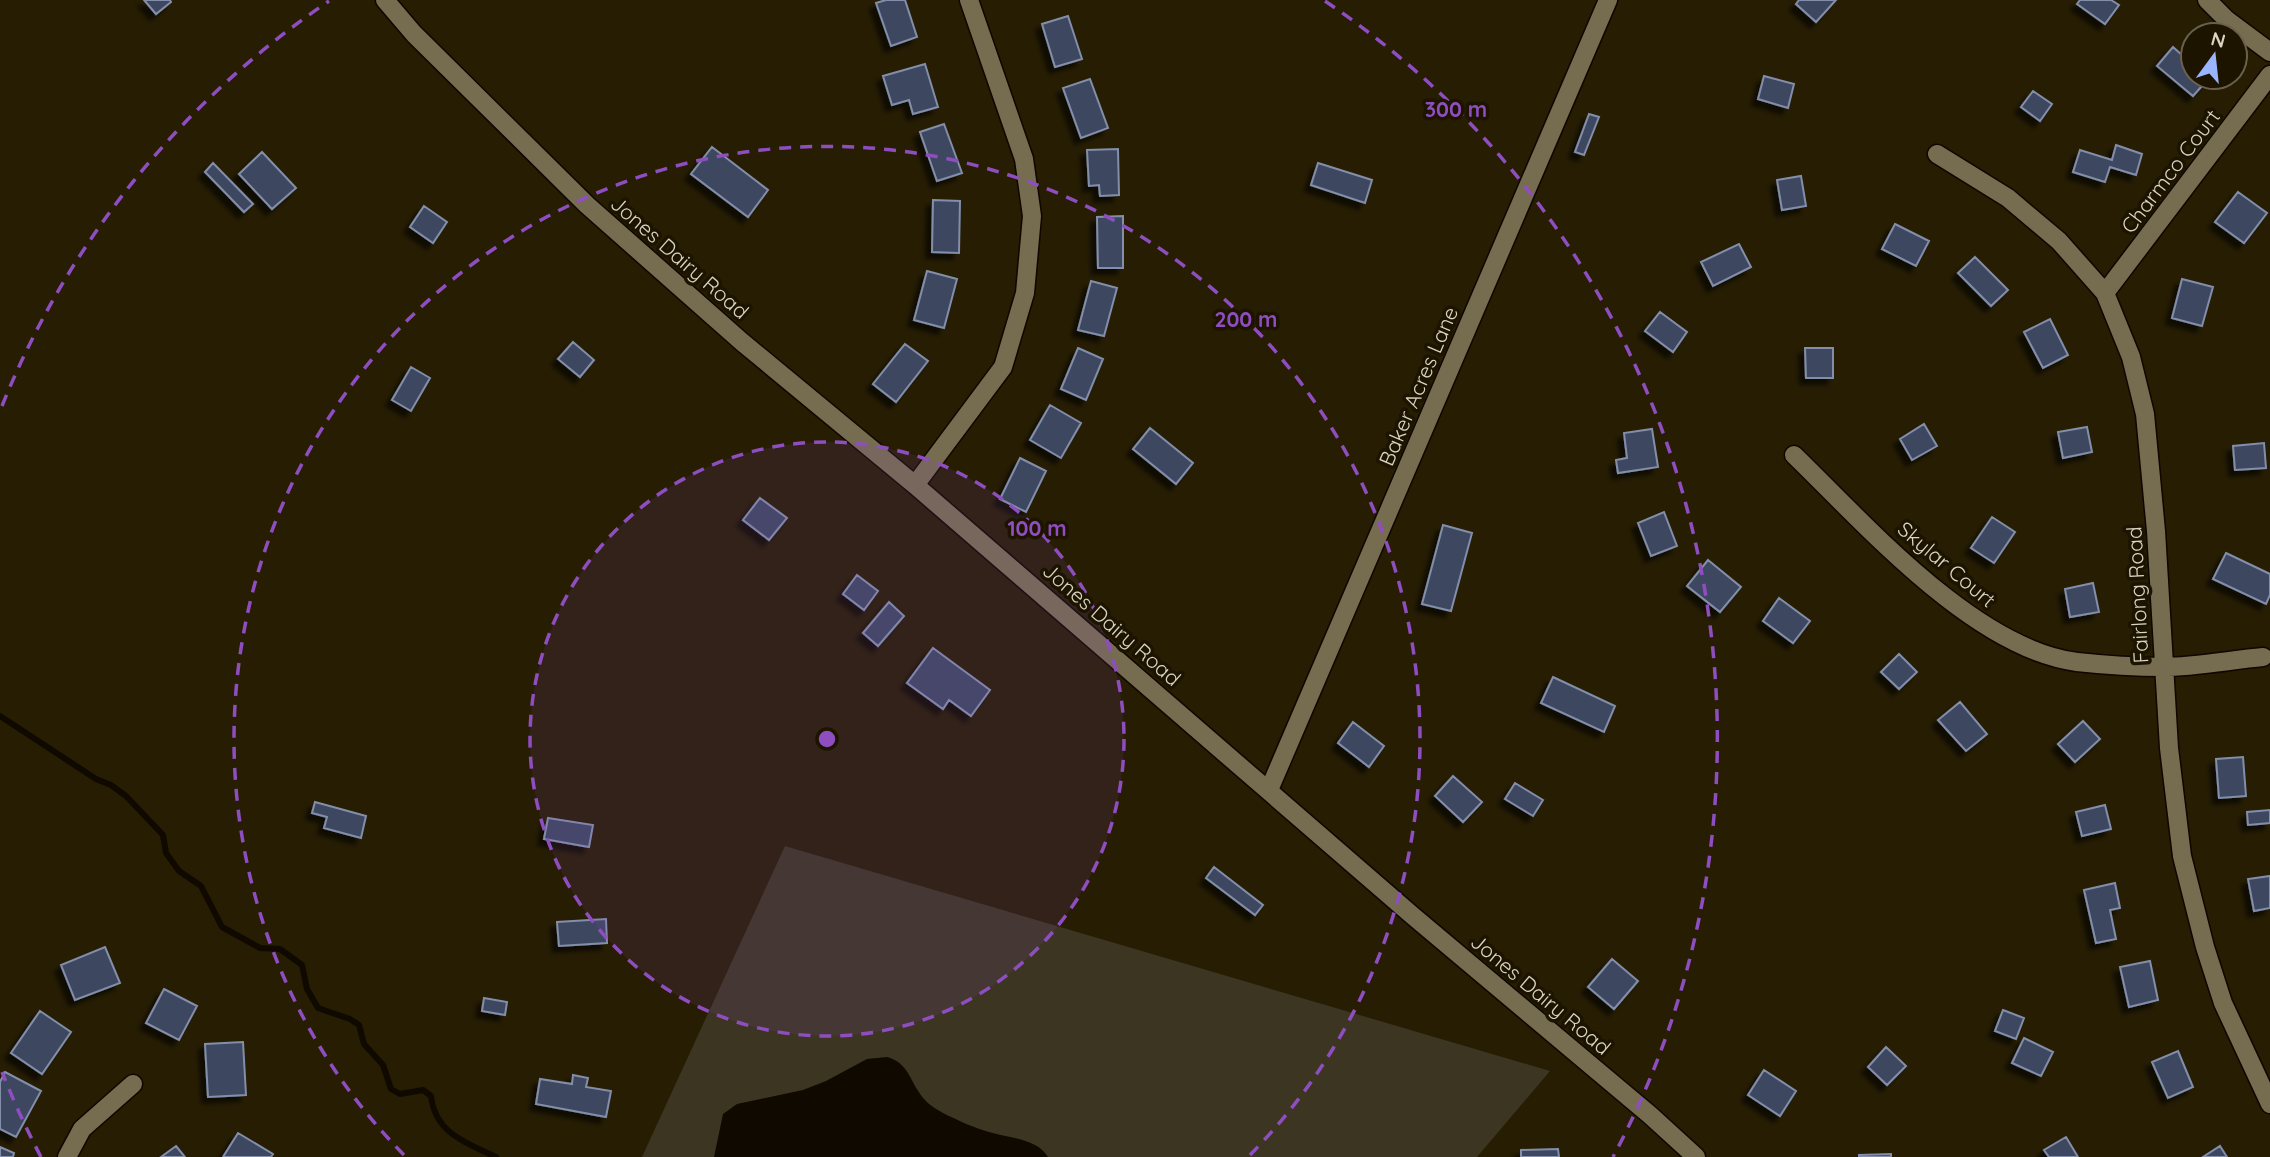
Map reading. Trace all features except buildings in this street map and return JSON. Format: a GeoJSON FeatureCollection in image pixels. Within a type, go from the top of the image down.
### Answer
{"type":"FeatureCollection","features":[{"type":"Feature","properties":{"kind":"street","name":"Jones Dairy Road"},"geometry":{"type":"LineString","coordinates":[[385,0],[414,34],[587,205],[745,344],[915,485],[1696,1157]]}},
{"type":"Feature","properties":{"kind":"street"},"geometry":{"type":"LineString","coordinates":[[915,485],[1003,367],[1025,293],[1032,216],[1024,159],[969,0]]}},
{"type":"Feature","properties":{"kind":"street","name":"Baker Acres Lane"},"geometry":{"type":"LineString","coordinates":[[1269,790],[1608,0]]}},
{"type":"Feature","properties":{"kind":"street"},"geometry":{"type":"LineString","coordinates":[[2207,0],[2227,20],[2270,52]]}},
{"type":"Feature","properties":{"kind":"street","name":"Charmco Court"},"geometry":{"type":"LineString","coordinates":[[2105,293],[2270,75]]}},
{"type":"Feature","properties":{"kind":"street","name":"Fairlong Road"},"geometry":{"type":"LineString","coordinates":[[1937,154],[2008,198],[2059,241],[2105,293],[2132,357],[2145,413],[2156,531],[2169,748],[2182,856],[2205,947],[2223,1003],[2270,1104]]}},
{"type":"Feature","properties":{"kind":"street","name":"Skylar Court"},"geometry":{"type":"LineString","coordinates":[[1794,455],[1903,560],[1972,618],[2023,647],[2075,662],[2164,667],[2263,657]]}},
{"type":"Feature","properties":{"kind":"street"},"geometry":{"type":"LineString","coordinates":[[67,1157],[82,1129],[133,1084]]}},
{"type":"Feature","properties":{"kind":"shaded area"},"geometry":{"type":"Polygon","coordinates":[[[785,846],[1550,1071],[1477,1157],[642,1157],[785,846]]]}},
{"type":"Feature","properties":{"kind":"shaded area"},"geometry":{"type":"Polygon","coordinates":[[[887,1057],[901,1064],[920,1094],[936,1109],[977,1128],[1030,1142],[1048,1157],[714,1157],[723,1114],[737,1104],[803,1090],[867,1059],[887,1057]]]}},
{"type":"Feature","properties":{"kind":"waterway"},"geometry":{"type":"LineString","coordinates":[[0,716],[126,796],[163,835],[166,853],[179,871],[201,886],[222,927],[260,948],[280,949],[302,965],[307,989],[318,1008],[359,1025],[364,1044],[383,1065],[391,1089],[400,1094],[423,1090],[431,1096],[434,1109],[445,1128],[463,1141],[496,1157]]}}]}
